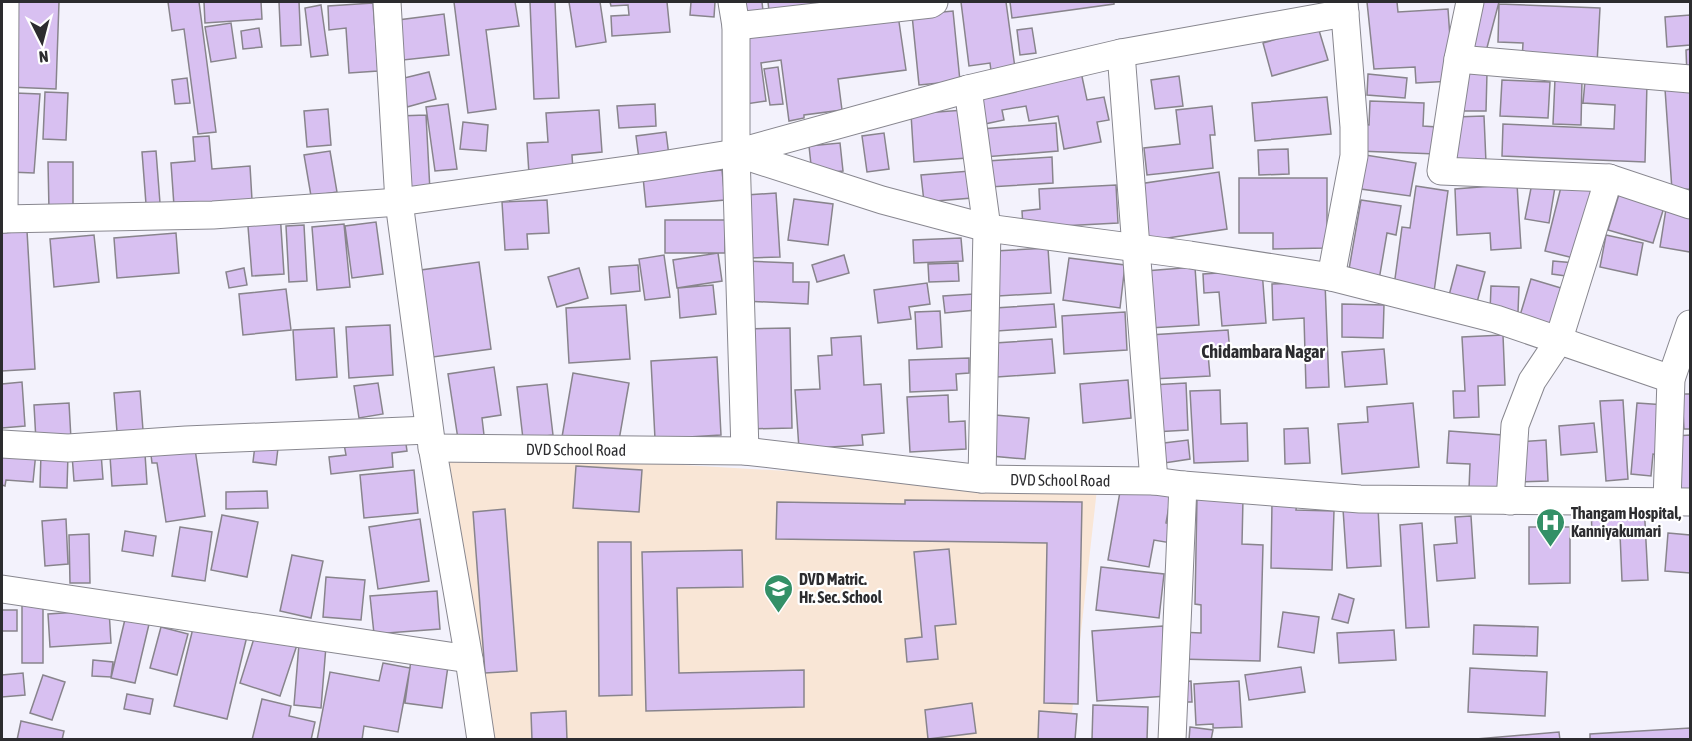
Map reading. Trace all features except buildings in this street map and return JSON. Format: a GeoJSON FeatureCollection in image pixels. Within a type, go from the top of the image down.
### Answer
{"type":"FeatureCollection","features":[{"type":"Feature","properties":{"kind":"street"},"geometry":{"type":"LineString","coordinates":[[5,2],[3,219],[213,215],[399,202],[736,153],[968,89],[1121,53],[1345,8],[1354,156],[1331,277]]}},
{"type":"Feature","properties":{"kind":"street"},"geometry":{"type":"LineString","coordinates":[[387,2],[399,202],[431,439],[481,740]]}},
{"type":"Feature","properties":{"kind":"street"},"geometry":{"type":"LineString","coordinates":[[745,451],[734,14],[931,4],[934,2]]}},
{"type":"Feature","properties":{"kind":"street"},"geometry":{"type":"LineString","coordinates":[[1470,2],[1458,59],[1441,171],[1609,178],[1690,205]]}},
{"type":"Feature","properties":{"kind":"street"},"geometry":{"type":"LineString","coordinates":[[1121,53],[1155,481]]}},
{"type":"Feature","properties":{"kind":"street"},"geometry":{"type":"LineString","coordinates":[[1458,59],[1690,79]]}},
{"type":"Feature","properties":{"kind":"street"},"geometry":{"type":"LineString","coordinates":[[968,89],[987,228],[982,479]]}},
{"type":"Feature","properties":{"kind":"street"},"geometry":{"type":"LineString","coordinates":[[736,153],[882,200],[987,228],[1190,255],[1331,277],[1496,319],[1671,379]]}},
{"type":"Feature","properties":{"kind":"street"},"geometry":{"type":"LineString","coordinates":[[1510,501],[1515,425],[1532,381],[1558,342],[1609,178]]}},
{"type":"Feature","properties":{"kind":"street"},"geometry":{"type":"LineString","coordinates":[[1679,502],[1671,379],[1690,324]]}},
{"type":"Feature","properties":{"kind":"street","name":"DVD School Road"},"geometry":{"type":"LineString","coordinates":[[2,444],[68,448],[186,440],[431,439],[745,451],[982,479],[1155,481],[1360,499],[1679,502]]}},
{"type":"Feature","properties":{"kind":"street"},"geometry":{"type":"LineString","coordinates":[[1172,740],[1183,485]]}},
{"type":"Feature","properties":{"kind":"street"},"geometry":{"type":"LineString","coordinates":[[2,589],[469,659]]}},
{"type":"Feature","properties":{"kind":"shaded area","name":"DVD Matric. Hr. Sec. School"},"geometry":{"type":"Polygon","coordinates":[[[443,451],[1097,489],[1069,739],[494,739],[443,451]]]}},
{"type":"Feature","properties":{"kind":"place","name":"Thangam Hospital, Kanniyakumari"},"geometry":{"type":"Point","coordinates":[1550,548]}},
{"type":"Feature","properties":{"kind":"place","name":"DVD Matric. Hr. Sec. School"},"geometry":{"type":"Point","coordinates":[778,614]}},
{"type":"Feature","properties":{"kind":"district","name":"Chidambara Nagar"},"geometry":{"type":"Point","coordinates":[1263,351]}}]}
